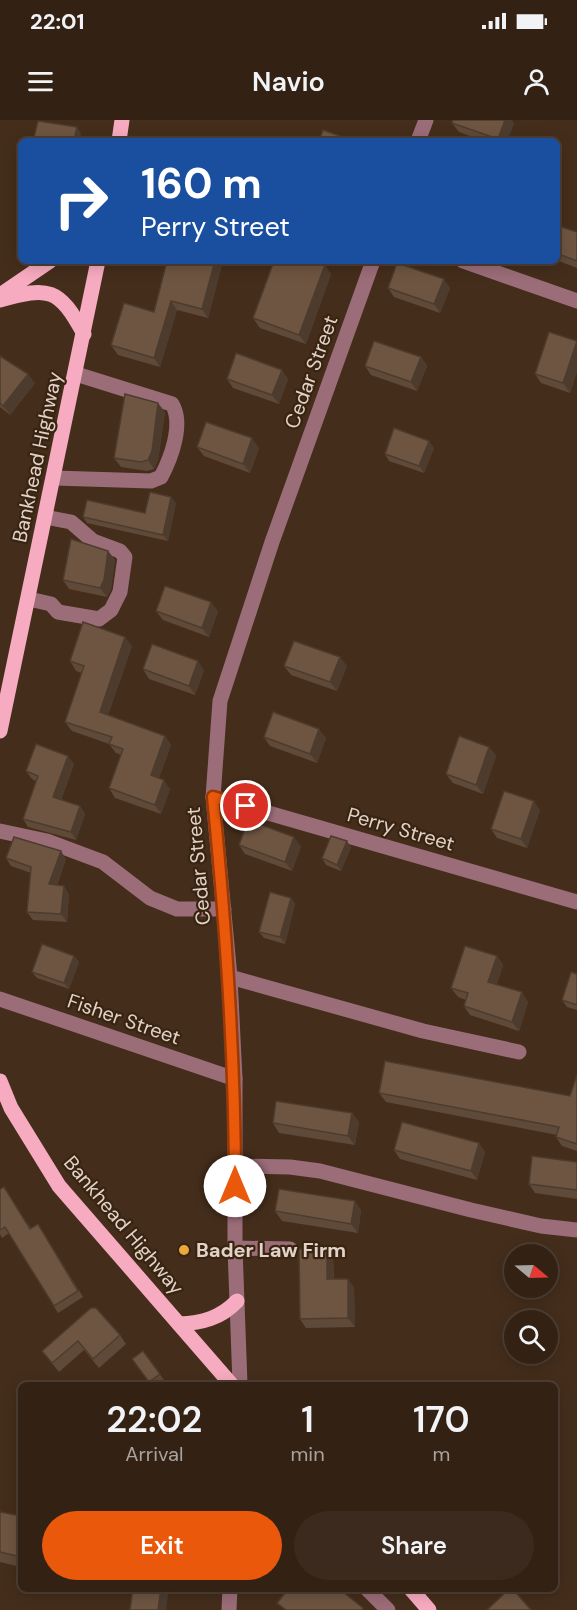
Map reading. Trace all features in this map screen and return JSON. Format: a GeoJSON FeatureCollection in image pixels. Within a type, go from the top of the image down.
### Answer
{"type":"FeatureCollection","features":[{"type":"Feature","properties":{"kind":"main road"},"geometry":{"type":"LineString","coordinates":[[119,138],[122,120]]}},
{"type":"Feature","properties":{"kind":"main road"},"geometry":{"type":"LineString","coordinates":[[0,294],[45,264]]}},
{"type":"Feature","properties":{"kind":"main road","name":"Bankhead Highway"},"geometry":{"type":"LineString","coordinates":[[0,731],[5,687],[29,599],[97,264]]}},
{"type":"Feature","properties":{"kind":"main road"},"geometry":{"type":"LineString","coordinates":[[0,300],[26,292],[44,291],[58,298],[71,310],[84,334]]}},
{"type":"Feature","properties":{"kind":"main road","name":"Bankhead Highway"},"geometry":{"type":"LineString","coordinates":[[0,1081],[11,1108],[59,1186],[229,1382]]}},
{"type":"Feature","properties":{"kind":"main road"},"geometry":{"type":"LineString","coordinates":[[179,1324],[203,1321],[220,1315],[237,1301]]}},
{"type":"Feature","properties":{"kind":"main road"},"geometry":{"type":"LineString","coordinates":[[413,1592],[429,1610]]}},
{"type":"Feature","properties":{"kind":"street"},"geometry":{"type":"LineString","coordinates":[[419,138],[426,120]]}},
{"type":"Feature","properties":{"kind":"street","name":"Cedar Street"},"geometry":{"type":"LineString","coordinates":[[240,1382],[235,1248],[235,1078],[230,977],[213,797],[220,700],[233,657],[372,264]]}},
{"type":"Feature","properties":{"kind":"street"},"geometry":{"type":"LineString","coordinates":[[472,264],[577,301]]}},
{"type":"Feature","properties":{"kind":"street"},"geometry":{"type":"LineString","coordinates":[[54,478],[151,482],[161,477],[168,463],[176,427],[177,413],[172,405],[76,374]]}},
{"type":"Feature","properties":{"kind":"street"},"geometry":{"type":"LineString","coordinates":[[29,599],[51,604],[58,612],[99,620],[111,610],[120,592],[125,564],[125,557],[120,551],[93,541],[71,522],[45,517]]}},
{"type":"Feature","properties":{"kind":"street","name":"Perry Street"},"geometry":{"type":"LineString","coordinates":[[213,797],[577,903]]}},
{"type":"Feature","properties":{"kind":"street"},"geometry":{"type":"LineString","coordinates":[[0,831],[47,841],[103,862],[150,898],[177,909],[224,909]]}},
{"type":"Feature","properties":{"kind":"street"},"geometry":{"type":"LineString","coordinates":[[230,977],[423,1031],[519,1052]]}},
{"type":"Feature","properties":{"kind":"street","name":"Fisher Street"},"geometry":{"type":"LineString","coordinates":[[0,999],[235,1078]]}},
{"type":"Feature","properties":{"kind":"street"},"geometry":{"type":"LineString","coordinates":[[235,1166],[290,1167],[320,1171],[541,1226],[577,1230]]}},
{"type":"Feature","properties":{"kind":"street"},"geometry":{"type":"LineString","coordinates":[[235,1248],[290,1249]]}},
{"type":"Feature","properties":{"kind":"street"},"geometry":{"type":"LineString","coordinates":[[229,1610],[230,1592]]}},
{"type":"Feature","properties":{"kind":"street"},"geometry":{"type":"LineString","coordinates":[[370,1592],[388,1610]]}},
{"type":"Feature","properties":{"kind":"building"},"geometry":{"type":"Polygon","coordinates":[[[453,120],[505,120],[498,138],[452,123],[453,120]]]}},
{"type":"Feature","properties":{"kind":"building"},"geometry":{"type":"Polygon","coordinates":[[[38,121],[77,127],[75,138],[34,138],[38,121]]]}},
{"type":"Feature","properties":{"kind":"building"},"geometry":{"type":"Polygon","coordinates":[[[323,130],[346,138],[320,138],[323,130]]]}},
{"type":"Feature","properties":{"kind":"building"},"geometry":{"type":"Polygon","coordinates":[[[560,226],[577,232],[577,261],[560,255],[560,226]]]}},
{"type":"Feature","properties":{"kind":"building"},"geometry":{"type":"Polygon","coordinates":[[[166,264],[214,264],[202,309],[171,301],[154,358],[111,345],[124,303],[154,312],[166,264]]]}},
{"type":"Feature","properties":{"kind":"building"},"geometry":{"type":"Polygon","coordinates":[[[273,264],[325,265],[299,335],[253,318],[273,264]]]}},
{"type":"Feature","properties":{"kind":"building"},"geometry":{"type":"Polygon","coordinates":[[[397,264],[444,279],[434,304],[388,288],[397,264]]]}},
{"type":"Feature","properties":{"kind":"building"},"geometry":{"type":"Polygon","coordinates":[[[549,332],[577,341],[563,383],[535,374],[549,332]]]}},
{"type":"Feature","properties":{"kind":"building"},"geometry":{"type":"Polygon","coordinates":[[[374,341],[421,357],[411,382],[365,366],[374,341]]]}},
{"type":"Feature","properties":{"kind":"building"},"geometry":{"type":"Polygon","coordinates":[[[236,353],[282,370],[272,395],[227,379],[236,353]]]}},
{"type":"Feature","properties":{"kind":"building"},"geometry":{"type":"Polygon","coordinates":[[[0,356],[28,374],[3,406],[0,403],[0,356]]]}},
{"type":"Feature","properties":{"kind":"building"},"geometry":{"type":"Polygon","coordinates":[[[125,394],[158,403],[152,451],[148,460],[141,462],[114,458],[125,394]]]}},
{"type":"Feature","properties":{"kind":"building"},"geometry":{"type":"Polygon","coordinates":[[[206,422],[252,438],[243,464],[197,447],[206,422]]]}},
{"type":"Feature","properties":{"kind":"building"},"geometry":{"type":"Polygon","coordinates":[[[394,428],[429,441],[419,466],[385,454],[394,428]]]}},
{"type":"Feature","properties":{"kind":"building"},"geometry":{"type":"Polygon","coordinates":[[[150,492],[171,497],[163,535],[83,517],[87,500],[145,513],[150,492]]]}},
{"type":"Feature","properties":{"kind":"building"},"geometry":{"type":"Polygon","coordinates":[[[71,539],[108,551],[104,580],[100,588],[63,580],[71,539]]]}},
{"type":"Feature","properties":{"kind":"building"},"geometry":{"type":"Polygon","coordinates":[[[165,586],[211,602],[202,628],[156,611],[165,586]]]}},
{"type":"Feature","properties":{"kind":"building"},"geometry":{"type":"Polygon","coordinates":[[[83,622],[125,637],[100,712],[165,736],[151,775],[164,780],[155,805],[109,788],[123,749],[109,744],[112,737],[65,722],[84,666],[70,661],[83,622]]]}},
{"type":"Feature","properties":{"kind":"building"},"geometry":{"type":"Polygon","coordinates":[[[294,641],[340,657],[330,682],[284,666],[294,641]]]}},
{"type":"Feature","properties":{"kind":"building"},"geometry":{"type":"Polygon","coordinates":[[[152,644],[198,661],[189,686],[143,669],[152,644]]]}},
{"type":"Feature","properties":{"kind":"building"},"geometry":{"type":"Polygon","coordinates":[[[273,712],[319,729],[310,754],[264,737],[273,712]]]}},
{"type":"Feature","properties":{"kind":"building"},"geometry":{"type":"Polygon","coordinates":[[[459,736],[489,747],[476,785],[446,774],[459,736]]]}},
{"type":"Feature","properties":{"kind":"building"},"geometry":{"type":"Polygon","coordinates":[[[36,744],[68,756],[53,797],[80,806],[71,832],[23,819],[38,776],[26,771],[36,744]]]}},
{"type":"Feature","properties":{"kind":"building"},"geometry":{"type":"Polygon","coordinates":[[[504,791],[534,801],[521,839],[491,829],[504,791]]]}},
{"type":"Feature","properties":{"kind":"building"},"geometry":{"type":"Polygon","coordinates":[[[248,820],[294,837],[285,862],[239,845],[248,820]]]}},
{"type":"Feature","properties":{"kind":"building"},"geometry":{"type":"Polygon","coordinates":[[[331,836],[347,841],[337,865],[322,858],[331,836]]]}},
{"type":"Feature","properties":{"kind":"building"},"geometry":{"type":"Polygon","coordinates":[[[14,837],[61,851],[49,884],[64,886],[61,914],[27,912],[31,867],[6,858],[14,837]]]}},
{"type":"Feature","properties":{"kind":"building"},"geometry":{"type":"Polygon","coordinates":[[[270,892],[291,898],[280,937],[259,932],[270,892]]]}},
{"type":"Feature","properties":{"kind":"building"},"geometry":{"type":"Polygon","coordinates":[[[42,944],[74,956],[64,983],[32,972],[42,944]]]}},
{"type":"Feature","properties":{"kind":"building"},"geometry":{"type":"Polygon","coordinates":[[[465,946],[497,956],[488,982],[522,992],[512,1022],[464,1006],[468,993],[451,988],[465,946]]]}},
{"type":"Feature","properties":{"kind":"building"},"geometry":{"type":"Polygon","coordinates":[[[571,972],[577,974],[577,1005],[562,1000],[571,972]]]}},
{"type":"Feature","properties":{"kind":"building"},"geometry":{"type":"Polygon","coordinates":[[[385,1061],[570,1096],[577,1075],[577,1144],[556,1137],[559,1127],[379,1093],[385,1061]]]}},
{"type":"Feature","properties":{"kind":"building"},"geometry":{"type":"Polygon","coordinates":[[[276,1101],[352,1113],[348,1136],[273,1123],[276,1101]]]}},
{"type":"Feature","properties":{"kind":"building"},"geometry":{"type":"Polygon","coordinates":[[[402,1122],[479,1143],[471,1171],[394,1150],[402,1122]]]}},
{"type":"Feature","properties":{"kind":"building"},"geometry":{"type":"Polygon","coordinates":[[[532,1156],[577,1162],[577,1190],[529,1184],[532,1156]]]}},
{"type":"Feature","properties":{"kind":"building"},"geometry":{"type":"Polygon","coordinates":[[[4,1187],[30,1229],[38,1224],[78,1291],[54,1306],[5,1227],[0,1230],[0,1189],[4,1187]]]}},
{"type":"Feature","properties":{"kind":"building"},"geometry":{"type":"Polygon","coordinates":[[[279,1189],[355,1201],[351,1224],[275,1211],[279,1189]]]}},
{"type":"Feature","properties":{"kind":"building"},"geometry":{"type":"Polygon","coordinates":[[[327,1248],[327,1279],[348,1279],[348,1318],[300,1319],[299,1249],[327,1248]]]}},
{"type":"Feature","properties":{"kind":"building"},"geometry":{"type":"Polygon","coordinates":[[[91,1308],[96,1308],[120,1335],[93,1359],[78,1341],[52,1363],[42,1351],[91,1308]]]}},
{"type":"Feature","properties":{"kind":"building"},"geometry":{"type":"Polygon","coordinates":[[[143,1351],[160,1374],[149,1382],[132,1359],[143,1351]]]}},
{"type":"Feature","properties":{"kind":"building"},"geometry":{"type":"Polygon","coordinates":[[[0,1512],[18,1515],[18,1556],[0,1552],[0,1512]]]}},
{"type":"Feature","properties":{"kind":"building"},"geometry":{"type":"Polygon","coordinates":[[[132,1592],[160,1592],[158,1610],[130,1610],[132,1592]]]}},
{"type":"Feature","properties":{"kind":"building"},"geometry":{"type":"Polygon","coordinates":[[[286,1592],[343,1592],[363,1608],[362,1610],[286,1610],[277,1603],[286,1592]]]}},
{"type":"Feature","properties":{"kind":"building"},"geometry":{"type":"Polygon","coordinates":[[[506,1592],[515,1592],[531,1610],[487,1610],[506,1592]]]}},
{"type":"Feature","properties":{"kind":"place","name":"Bader Law Firm"},"geometry":{"type":"Point","coordinates":[184,1250]}},
{"type":"Feature","properties":{"kind":"route"},"geometry":{"type":"LineString","coordinates":[[235,1186],[235,1078],[230,977],[213,797],[246,806]]}}]}
